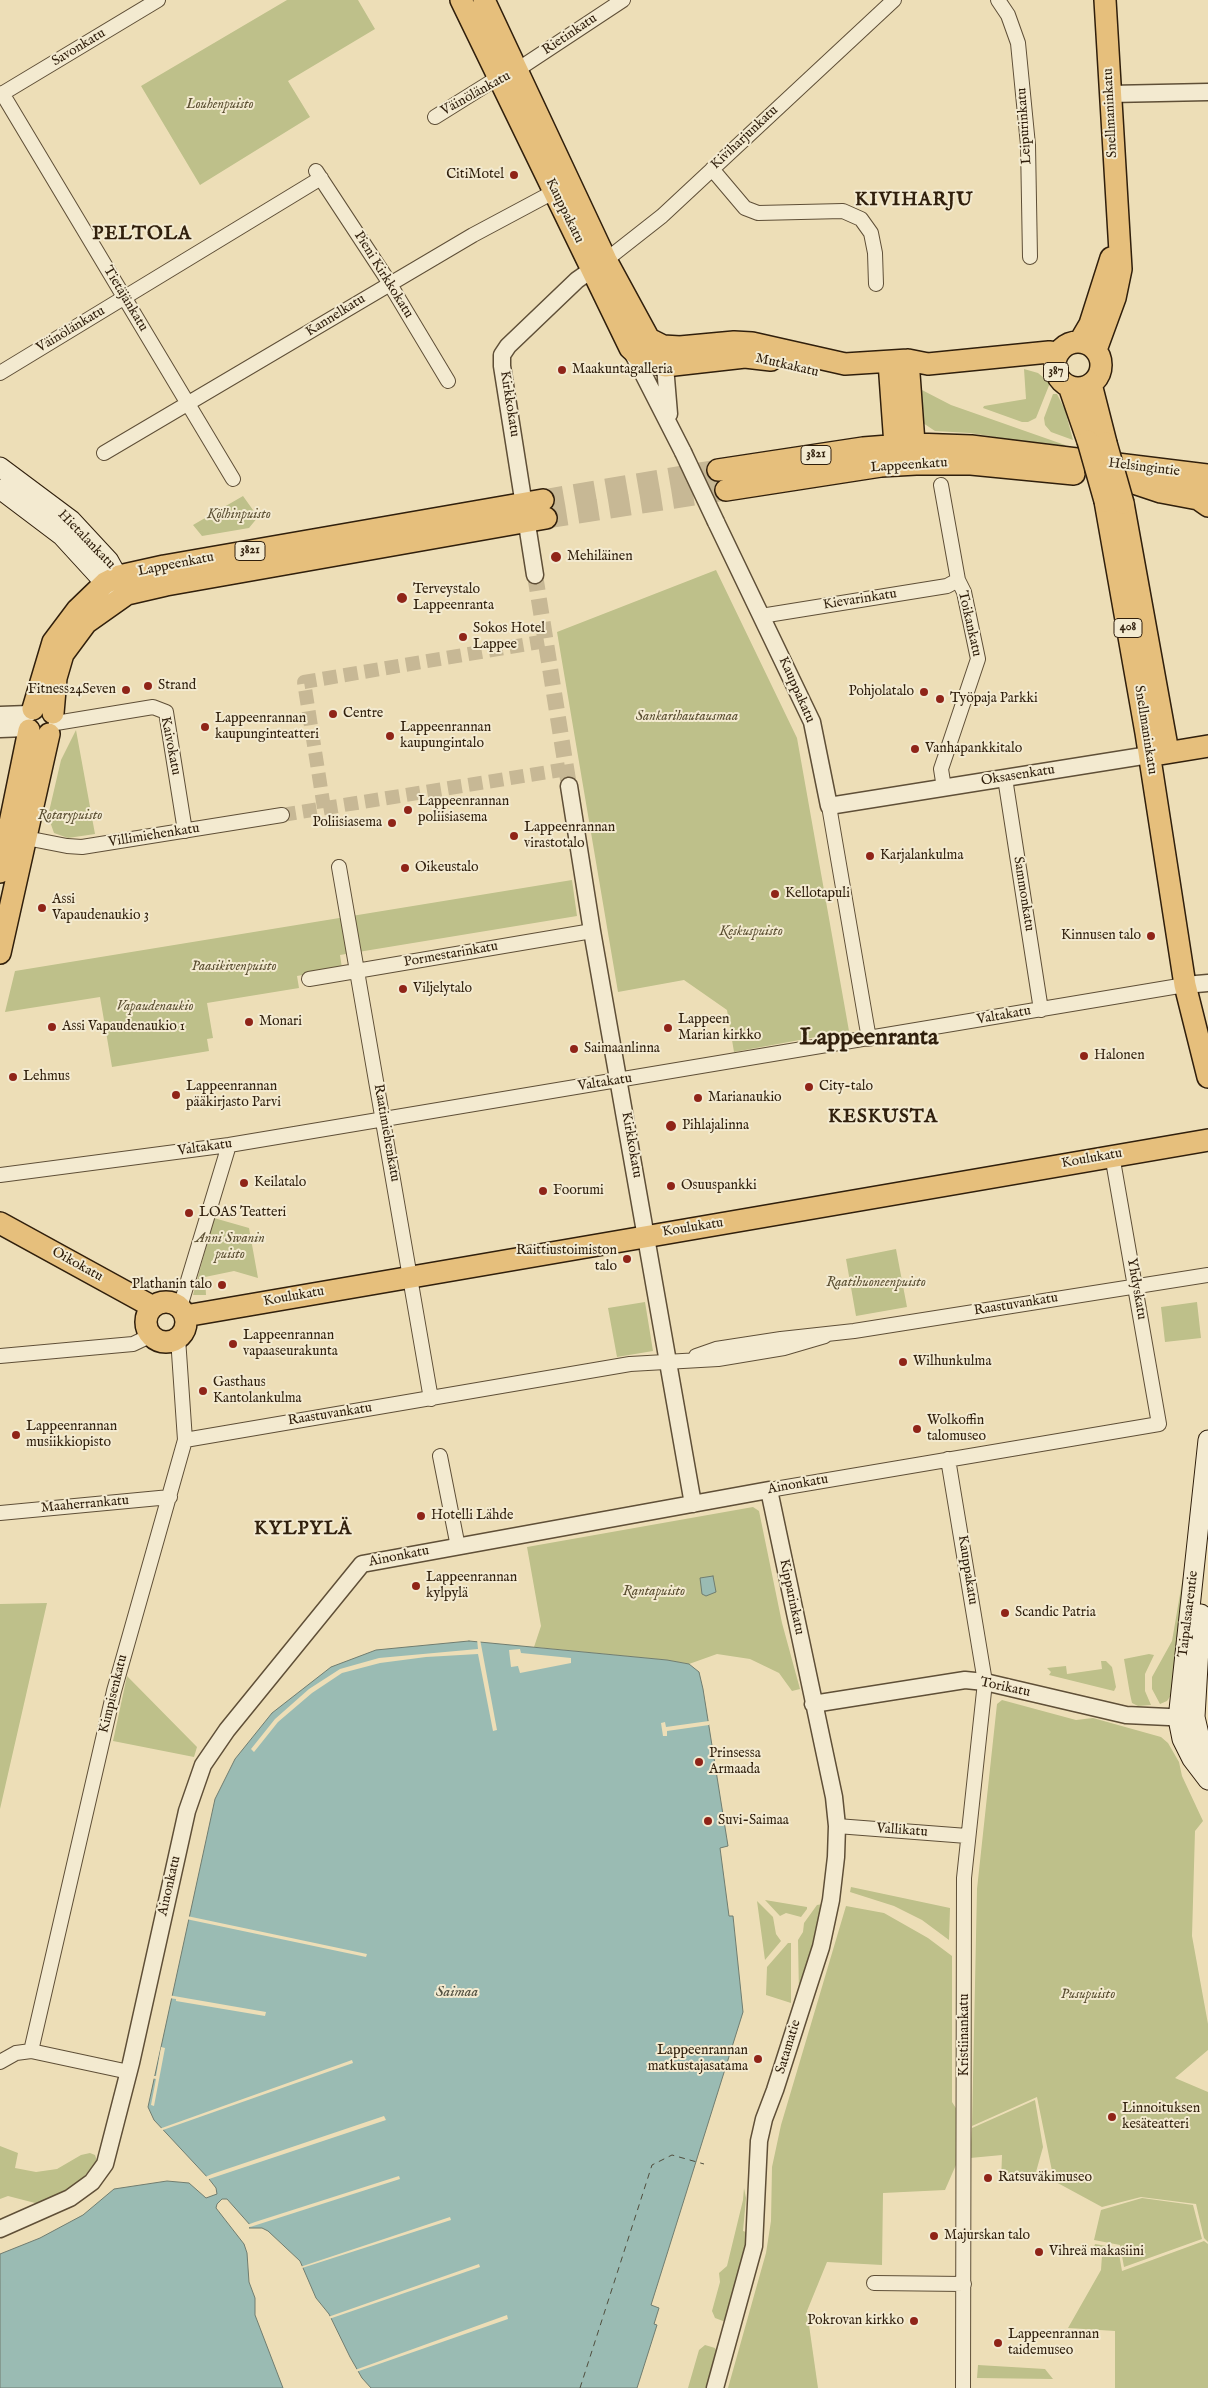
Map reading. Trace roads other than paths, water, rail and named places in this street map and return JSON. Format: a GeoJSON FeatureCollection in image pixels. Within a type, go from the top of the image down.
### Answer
{"type":"FeatureCollection","features":[{"type":"Feature","properties":{"kind":"main road","name":"Kauppakatu"},"geometry":{"type":"LineString","coordinates":[[461,0],[508,75],[599,264],[630,348],[642,359],[661,362]]}},
{"type":"Feature","properties":{"kind":"main road","name":"Kauppakatu"},"geometry":{"type":"LineString","coordinates":[[484,0],[508,75]]}},
{"type":"Feature","properties":{"kind":"main road","name":"Snellmaninkatu"},"geometry":{"type":"LineString","coordinates":[[1088,345],[1115,298],[1121,269],[1105,1]]}},
{"type":"Feature","properties":{"kind":"main road","name":"Kauppakatu"},"geometry":{"type":"LineString","coordinates":[[599,264],[649,339]]}},
{"type":"Feature","properties":{"kind":"main road","name":"Mutkakatu"},"geometry":{"type":"LineString","coordinates":[[649,339],[663,346],[661,362],[734,342],[752,343],[845,364],[905,366],[1049,352],[1057,354]]}},
{"type":"Feature","properties":{"kind":"main road","name":"387"},"geometry":{"type":"LineString","coordinates":[[1088,345],[1066,344],[1057,354],[1054,369],[1062,382],[1069,386],[1084,387],[1091,384]]}},
{"type":"Feature","properties":{"kind":"main road"},"geometry":{"type":"LineString","coordinates":[[1088,345],[1100,357],[1100,372],[1091,384]]}},
{"type":"Feature","properties":{"kind":"main road"},"geometry":{"type":"LineString","coordinates":[[905,366],[905,454]]}},
{"type":"Feature","properties":{"kind":"main road","name":"Snellmaninkatu"},"geometry":{"type":"LineString","coordinates":[[1091,384],[1092,455]]}},
{"type":"Feature","properties":{"kind":"main road","name":"Snellmaninkatu"},"geometry":{"type":"LineString","coordinates":[[1069,386],[1092,455],[1114,502],[1159,754],[1185,986],[1208,1077]]}},
{"type":"Feature","properties":{"kind":"main road","name":"Lappeenkatu"},"geometry":{"type":"LineString","coordinates":[[722,480],[905,454],[980,464],[1092,455]]}},
{"type":"Feature","properties":{"kind":"main road","name":"Helsingintie"},"geometry":{"type":"LineString","coordinates":[[1092,455],[1208,475]]}},
{"type":"Feature","properties":{"kind":"main road","name":"Helsingintie"},"geometry":{"type":"LineString","coordinates":[[1092,455],[1125,480],[1208,490]]}},
{"type":"Feature","properties":{"kind":"main road","name":"Hietalankatu"},"geometry":{"type":"LineString","coordinates":[[0,467],[71,520],[109,561],[117,584]]}},
{"type":"Feature","properties":{"kind":"main road"},"geometry":{"type":"LineString","coordinates":[[1125,480],[1161,492],[1198,499],[1208,506]]}},
{"type":"Feature","properties":{"kind":"main road","name":"Hietalankatu"},"geometry":{"type":"LineString","coordinates":[[0,489],[62,536],[117,584]]}},
{"type":"Feature","properties":{"kind":"main road","name":"Lappeenkatu"},"geometry":{"type":"LineString","coordinates":[[0,872],[39,722],[63,654],[117,584],[193,580],[535,511]]}},
{"type":"Feature","properties":{"kind":"main road","name":"Lappeenkatu"},"geometry":{"type":"LineString","coordinates":[[0,954],[26,838],[39,722]]}},
{"type":"Feature","properties":{"kind":"main road","name":"Oksasenkatu"},"geometry":{"type":"LineString","coordinates":[[1159,754],[1208,746]]}},
{"type":"Feature","properties":{"kind":"main road","name":"Koulukatu"},"geometry":{"type":"LineString","coordinates":[[183,1312],[411,1277],[1112,1156],[1205,1137]]}},
{"type":"Feature","properties":{"kind":"main road","name":"Oikokatu"},"geometry":{"type":"LineString","coordinates":[[0,1223],[153,1307]]}},
{"type":"Feature","properties":{"kind":"main road"},"geometry":{"type":"LineString","coordinates":[[167,1302],[183,1312],[184,1330],[178,1338],[164,1341],[152,1335],[149,1331],[147,1320],[153,1307],[167,1302]]}},
{"type":"Feature","properties":{"kind":"main road","name":"Taipalsaarentie"},"geometry":{"type":"LineString","coordinates":[[1208,1440],[1187,1718],[1208,1755]]}},
{"type":"Feature","properties":{"kind":"main road","name":"Taipalsaarentie"},"geometry":{"type":"LineString","coordinates":[[1208,1543],[1187,1718],[1182,1739],[1192,1759],[1208,1780]]}},
{"type":"Feature","properties":{"kind":"street","name":"Savonkatu"},"geometry":{"type":"LineString","coordinates":[[1,94],[158,0]]}},
{"type":"Feature","properties":{"kind":"street","name":"Rietinkatu"},"geometry":{"type":"LineString","coordinates":[[508,75],[623,0]]}},
{"type":"Feature","properties":{"kind":"street","name":"Kiviharjunkatu"},"geometry":{"type":"LineString","coordinates":[[599,264],[662,216],[894,0]]}},
{"type":"Feature","properties":{"kind":"street","name":"Leipurinkatu"},"geometry":{"type":"LineString","coordinates":[[998,0],[1008,15],[1018,43],[1028,145],[1030,257]]}},
{"type":"Feature","properties":{"kind":"street","name":"Väinölänkatu"},"geometry":{"type":"LineString","coordinates":[[435,117],[508,75]]}},
{"type":"Feature","properties":{"kind":"street"},"geometry":{"type":"LineString","coordinates":[[1110,94],[1208,92]]}},
{"type":"Feature","properties":{"kind":"street","name":"Tietäjänkatu"},"geometry":{"type":"LineString","coordinates":[[1,94],[233,479]]}},
{"type":"Feature","properties":{"kind":"street"},"geometry":{"type":"LineString","coordinates":[[712,169],[745,208],[758,213],[843,211],[860,219],[871,233],[875,253],[876,284]]}},
{"type":"Feature","properties":{"kind":"street","name":"Väinölänkatu"},"geometry":{"type":"LineString","coordinates":[[0,373],[124,298],[318,174]]}},
{"type":"Feature","properties":{"kind":"street","name":"Pieni Kirkkokatu"},"geometry":{"type":"LineString","coordinates":[[318,174],[389,283],[448,381]]}},
{"type":"Feature","properties":{"kind":"street","name":"Kannelkatu"},"geometry":{"type":"LineString","coordinates":[[104,453],[497,220],[562,188]]}},
{"type":"Feature","properties":{"kind":"street","name":"Kirkkokatu"},"geometry":{"type":"LineString","coordinates":[[535,575],[535,511],[502,366],[502,355],[508,346],[599,264]]}},
{"type":"Feature","properties":{"kind":"street","name":"Kauppakatu"},"geometry":{"type":"LineString","coordinates":[[661,362],[669,422]]}},
{"type":"Feature","properties":{"kind":"street","name":"Kauppakatu"},"geometry":{"type":"LineString","coordinates":[[661,362],[669,422],[812,722],[829,806],[869,1039]]}},
{"type":"Feature","properties":{"kind":"street","name":"Toikankatu"},"geometry":{"type":"LineString","coordinates":[[941,485],[958,580],[964,592],[978,659],[941,769],[944,788]]}},
{"type":"Feature","properties":{"kind":"street","name":"Kievarinkatu"},"geometry":{"type":"LineString","coordinates":[[761,616],[947,586],[958,580]]}},
{"type":"Feature","properties":{"kind":"street","name":"Kaivokatu"},"geometry":{"type":"LineString","coordinates":[[39,722],[153,707],[166,712],[185,830]]}},
{"type":"Feature","properties":{"kind":"street"},"geometry":{"type":"LineString","coordinates":[[0,715],[39,722]]}},
{"type":"Feature","properties":{"kind":"street"},"geometry":{"type":"LineString","coordinates":[[0,730],[39,722]]}},
{"type":"Feature","properties":{"kind":"street","name":"Oksasenkatu"},"geometry":{"type":"LineString","coordinates":[[829,806],[1159,754]]}},
{"type":"Feature","properties":{"kind":"street","name":"Sammonkatu"},"geometry":{"type":"LineString","coordinates":[[1005,778],[1041,1010]]}},
{"type":"Feature","properties":{"kind":"street","name":"Kirkkokatu"},"geometry":{"type":"LineString","coordinates":[[569,786],[592,931],[620,1081],[693,1504]]}},
{"type":"Feature","properties":{"kind":"street","name":"Villimiehenkatu"},"geometry":{"type":"LineString","coordinates":[[26,838],[82,847],[282,815]]}},
{"type":"Feature","properties":{"kind":"street","name":"Raatimiehenkatu"},"geometry":{"type":"LineString","coordinates":[[339,867],[432,1398]]}},
{"type":"Feature","properties":{"kind":"street","name":"Pormestarinkatu"},"geometry":{"type":"LineString","coordinates":[[309,979],[592,931]]}},
{"type":"Feature","properties":{"kind":"street","name":"Valtakatu"},"geometry":{"type":"LineString","coordinates":[[0,1175],[229,1145],[1208,983]]}},
{"type":"Feature","properties":{"kind":"street"},"geometry":{"type":"LineString","coordinates":[[183,1312],[229,1145]]}},
{"type":"Feature","properties":{"kind":"street","name":"Yhdyskatu"},"geometry":{"type":"LineString","coordinates":[[1112,1156],[1159,1424]]}},
{"type":"Feature","properties":{"kind":"street","name":"Raastuvankatu"},"geometry":{"type":"LineString","coordinates":[[185,1440],[630,1364],[668,1363],[716,1349],[781,1339],[825,1336],[1208,1275]]}},
{"type":"Feature","properties":{"kind":"street"},"geometry":{"type":"LineString","coordinates":[[0,1356],[133,1344],[152,1335]]}},
{"type":"Feature","properties":{"kind":"street","name":"Kimpisenkatu"},"geometry":{"type":"LineString","coordinates":[[31,2051],[116,1684],[185,1440],[178,1338]]}},
{"type":"Feature","properties":{"kind":"street","name":"Ainonkatu"},"geometry":{"type":"LineString","coordinates":[[0,2229],[70,2198],[99,2174],[110,2150],[187,1811],[200,1772],[211,1752],[362,1564],[948,1458],[1159,1424]]}},
{"type":"Feature","properties":{"kind":"street"},"geometry":{"type":"LineString","coordinates":[[440,1456],[458,1546]]}},
{"type":"Feature","properties":{"kind":"street","name":"Kauppakatu"},"geometry":{"type":"LineString","coordinates":[[948,1458],[985,1682]]}},
{"type":"Feature","properties":{"kind":"street","name":"Kipparinkatu"},"geometry":{"type":"LineString","coordinates":[[769,1490],[814,1704]]}},
{"type":"Feature","properties":{"kind":"street","name":"Maaherrankatu"},"geometry":{"type":"LineString","coordinates":[[0,1514],[170,1497]]}},
{"type":"Feature","properties":{"kind":"street","name":"Torikatu"},"geometry":{"type":"LineString","coordinates":[[814,1704],[964,1680],[985,1682],[1126,1715],[1187,1718]]}},
{"type":"Feature","properties":{"kind":"street","name":"Kristiinankatu"},"geometry":{"type":"LineString","coordinates":[[963,2388],[964,1878],[985,1682]]}},
{"type":"Feature","properties":{"kind":"street","name":"Satamatie"},"geometry":{"type":"LineString","coordinates":[[715,2388],[754,2246],[757,2210],[757,2159],[764,2119],[781,2072],[826,1926],[833,1886],[837,1826],[834,1797],[814,1704]]}},
{"type":"Feature","properties":{"kind":"street","name":"Vallikatu"},"geometry":{"type":"LineString","coordinates":[[837,1826],[967,1836]]}},
{"type":"Feature","properties":{"kind":"street"},"geometry":{"type":"LineString","coordinates":[[0,2062],[16,2053],[31,2051],[129,2072]]}},
{"type":"Feature","properties":{"kind":"street"},"geometry":{"type":"LineString","coordinates":[[874,2283],[964,2284]]}},
{"type":"Feature","properties":{"kind":"water"},"geometry":{"type":"Polygon","coordinates":[[[713,1576],[716,1592],[706,1596],[702,1594],[700,1578],[713,1576]]]}},
{"type":"Feature","properties":{"kind":"water","name":"Saimaa"},"geometry":{"type":"Polygon","coordinates":[[[469,1641],[667,1660],[689,1664],[699,1672],[703,1689],[728,1846],[720,1848],[729,1916],[733,1916],[743,2012],[651,2305],[659,2308],[654,2324],[657,2325],[637,2388],[371,2388],[362,2378],[350,2357],[329,2314],[316,2298],[300,2261],[268,2231],[262,2228],[249,2228],[251,2226],[227,2199],[222,2199],[216,2208],[244,2244],[247,2253],[249,2282],[255,2298],[255,2315],[283,2388],[0,2388],[0,2254],[40,2238],[83,2215],[114,2189],[167,2181],[189,2183],[206,2198],[217,2194],[216,2188],[209,2179],[154,2120],[148,2107],[215,1799],[235,1759],[272,1713],[331,1667],[376,1650],[469,1641]]]}},
{"type":"Feature","properties":{"kind":"tunnel"},"geometry":{"type":"LineString","coordinates":[[543,500],[718,470]]}},
{"type":"Feature","properties":{"kind":"tunnel"},"geometry":{"type":"LineString","coordinates":[[546,518],[726,490]]}},
{"type":"Feature","properties":{"kind":"tunnel"},"geometry":{"type":"LineString","coordinates":[[535,575],[569,786]]}},
{"type":"Feature","properties":{"kind":"tunnel"},"geometry":{"type":"LineString","coordinates":[[324,808],[304,682],[546,641]]}},
{"type":"Feature","properties":{"kind":"tunnel"},"geometry":{"type":"LineString","coordinates":[[282,815],[567,769]]}},
{"type":"Feature","properties":{"kind":"place","name":"CitiMotel"},"geometry":{"type":"Point","coordinates":[514,175]}},
{"type":"Feature","properties":{"kind":"place","name":"Maakuntagalleria"},"geometry":{"type":"Point","coordinates":[562,370]}},
{"type":"Feature","properties":{"kind":"place","name":"Mehiläinen"},"geometry":{"type":"Point","coordinates":[556,557]}},
{"type":"Feature","properties":{"kind":"place","name":"Terveystalo Lappeenranta"},"geometry":{"type":"Point","coordinates":[402,598]}},
{"type":"Feature","properties":{"kind":"place","name":"Sokos Hotel Lappee"},"geometry":{"type":"Point","coordinates":[463,637]}},
{"type":"Feature","properties":{"kind":"place","name":"Strand"},"geometry":{"type":"Point","coordinates":[148,686]}},
{"type":"Feature","properties":{"kind":"place","name":"Fitness24Seven"},"geometry":{"type":"Point","coordinates":[126,690]}},
{"type":"Feature","properties":{"kind":"place","name":"Pohjolatalo"},"geometry":{"type":"Point","coordinates":[924,692]}},
{"type":"Feature","properties":{"kind":"place","name":"Työpaja Parkki"},"geometry":{"type":"Point","coordinates":[940,699]}},
{"type":"Feature","properties":{"kind":"place","name":"Centre"},"geometry":{"type":"Point","coordinates":[333,714]}},
{"type":"Feature","properties":{"kind":"place","name":"Lappeenrannan kaupunginteatteri"},"geometry":{"type":"Point","coordinates":[205,727]}},
{"type":"Feature","properties":{"kind":"place","name":"Lappeenrannan kaupungintalo"},"geometry":{"type":"Point","coordinates":[390,736]}},
{"type":"Feature","properties":{"kind":"place","name":"Vanhapankkitalo"},"geometry":{"type":"Point","coordinates":[915,749]}},
{"type":"Feature","properties":{"kind":"place","name":"Lappeenrannan poliisiasema"},"geometry":{"type":"Point","coordinates":[408,810]}},
{"type":"Feature","properties":{"kind":"place","name":"Poliisiasema"},"geometry":{"type":"Point","coordinates":[392,823]}},
{"type":"Feature","properties":{"kind":"place","name":"Lappeenrannan virastotalo"},"geometry":{"type":"Point","coordinates":[514,836]}},
{"type":"Feature","properties":{"kind":"place","name":"Karjalankulma"},"geometry":{"type":"Point","coordinates":[870,856]}},
{"type":"Feature","properties":{"kind":"place","name":"Oikeustalo"},"geometry":{"type":"Point","coordinates":[405,868]}},
{"type":"Feature","properties":{"kind":"place","name":"Kellotapuli"},"geometry":{"type":"Point","coordinates":[775,894]}},
{"type":"Feature","properties":{"kind":"place","name":"Assi Vapaudenaukio 3"},"geometry":{"type":"Point","coordinates":[42,908]}},
{"type":"Feature","properties":{"kind":"place","name":"Kinnusen talo"},"geometry":{"type":"Point","coordinates":[1151,936]}},
{"type":"Feature","properties":{"kind":"place","name":"Viljelytalo"},"geometry":{"type":"Point","coordinates":[403,989]}},
{"type":"Feature","properties":{"kind":"place","name":"Monari"},"geometry":{"type":"Point","coordinates":[249,1022]}},
{"type":"Feature","properties":{"kind":"place","name":"Assi Vapaudenaukio 1"},"geometry":{"type":"Point","coordinates":[52,1027]}},
{"type":"Feature","properties":{"kind":"place","name":"Lappeen Marian kirkko"},"geometry":{"type":"Point","coordinates":[668,1028]}},
{"type":"Feature","properties":{"kind":"place","name":"Saimaanlinna"},"geometry":{"type":"Point","coordinates":[574,1049]}},
{"type":"Feature","properties":{"kind":"place","name":"Halonen"},"geometry":{"type":"Point","coordinates":[1084,1056]}},
{"type":"Feature","properties":{"kind":"place","name":"Lehmus"},"geometry":{"type":"Point","coordinates":[13,1077]}},
{"type":"Feature","properties":{"kind":"place","name":"City-talo"},"geometry":{"type":"Point","coordinates":[809,1087]}},
{"type":"Feature","properties":{"kind":"place","name":"Lappeenrannan pääkirjasto Parvi"},"geometry":{"type":"Point","coordinates":[176,1095]}},
{"type":"Feature","properties":{"kind":"place","name":"Marianaukio"},"geometry":{"type":"Point","coordinates":[698,1098]}},
{"type":"Feature","properties":{"kind":"place","name":"Pihlajalinna"},"geometry":{"type":"Point","coordinates":[671,1126]}},
{"type":"Feature","properties":{"kind":"place","name":"Keilatalo"},"geometry":{"type":"Point","coordinates":[244,1183]}},
{"type":"Feature","properties":{"kind":"place","name":"Osuuspankki"},"geometry":{"type":"Point","coordinates":[671,1186]}},
{"type":"Feature","properties":{"kind":"place","name":"Foorumi"},"geometry":{"type":"Point","coordinates":[543,1191]}},
{"type":"Feature","properties":{"kind":"place","name":"LOAS Teatteri"},"geometry":{"type":"Point","coordinates":[189,1213]}},
{"type":"Feature","properties":{"kind":"place","name":"Raittiustoimiston talo"},"geometry":{"type":"Point","coordinates":[627,1259]}},
{"type":"Feature","properties":{"kind":"place","name":"Plathanin talo"},"geometry":{"type":"Point","coordinates":[222,1285]}},
{"type":"Feature","properties":{"kind":"place","name":"Lappeenrannan vapaaseurakunta"},"geometry":{"type":"Point","coordinates":[233,1344]}},
{"type":"Feature","properties":{"kind":"place","name":"Wilhunkulma"},"geometry":{"type":"Point","coordinates":[903,1362]}},
{"type":"Feature","properties":{"kind":"place","name":"Gasthaus Kantolankulma"},"geometry":{"type":"Point","coordinates":[203,1391]}},
{"type":"Feature","properties":{"kind":"place","name":"Wolkoffin talomuseo"},"geometry":{"type":"Point","coordinates":[917,1429]}},
{"type":"Feature","properties":{"kind":"place","name":"Lappeenrannan musiikkiopisto"},"geometry":{"type":"Point","coordinates":[16,1435]}},
{"type":"Feature","properties":{"kind":"place","name":"Hotelli Lähde"},"geometry":{"type":"Point","coordinates":[421,1516]}},
{"type":"Feature","properties":{"kind":"place","name":"Lappeenrannan kylpylä"},"geometry":{"type":"Point","coordinates":[416,1586]}},
{"type":"Feature","properties":{"kind":"place","name":"Scandic Patria"},"geometry":{"type":"Point","coordinates":[1005,1613]}},
{"type":"Feature","properties":{"kind":"place","name":"Prinsessa Armaada"},"geometry":{"type":"Point","coordinates":[699,1762]}},
{"type":"Feature","properties":{"kind":"place","name":"Suvi-Saimaa"},"geometry":{"type":"Point","coordinates":[708,1821]}},
{"type":"Feature","properties":{"kind":"place","name":"Lappeenrannan matkustajasatama"},"geometry":{"type":"Point","coordinates":[758,2059]}},
{"type":"Feature","properties":{"kind":"place","name":"Linnoituksen kesäteatteri"},"geometry":{"type":"Point","coordinates":[1112,2117]}},
{"type":"Feature","properties":{"kind":"place","name":"Ratsuväkimuseo"},"geometry":{"type":"Point","coordinates":[988,2178]}},
{"type":"Feature","properties":{"kind":"place","name":"Majurskan talo"},"geometry":{"type":"Point","coordinates":[934,2236]}},
{"type":"Feature","properties":{"kind":"place","name":"Vihreä makasiini"},"geometry":{"type":"Point","coordinates":[1039,2252]}},
{"type":"Feature","properties":{"kind":"place","name":"Pokrovan kirkko"},"geometry":{"type":"Point","coordinates":[914,2321]}},
{"type":"Feature","properties":{"kind":"place","name":"Lappeenrannan taidemuseo"},"geometry":{"type":"Point","coordinates":[998,2343]}},
{"type":"Feature","properties":{"kind":"district","name":"KIVIHARJU"},"geometry":{"type":"Point","coordinates":[914,201]}},
{"type":"Feature","properties":{"kind":"district","name":"PELTOLA"},"geometry":{"type":"Point","coordinates":[142,235]}},
{"type":"Feature","properties":{"kind":"district","name":"Lappeenranta"},"geometry":{"type":"Point","coordinates":[869,1039]}},
{"type":"Feature","properties":{"kind":"district","name":"KESKUSTA"},"geometry":{"type":"Point","coordinates":[883,1118]}},
{"type":"Feature","properties":{"kind":"district","name":"KYLPYLÄ"},"geometry":{"type":"Point","coordinates":[303,1530]}},
{"type":"Feature","properties":{"kind":"park label","name":"Louhenpuisto"},"geometry":{"type":"Point","coordinates":[220,105]}},
{"type":"Feature","properties":{"kind":"park label","name":"Kölhinpuisto"},"geometry":{"type":"Point","coordinates":[239,515]}},
{"type":"Feature","properties":{"kind":"park label","name":"Sankarihautausmaa"},"geometry":{"type":"Point","coordinates":[687,717]}},
{"type":"Feature","properties":{"kind":"park label","name":"Rotarypuisto"},"geometry":{"type":"Point","coordinates":[70,816]}},
{"type":"Feature","properties":{"kind":"park label","name":"Keskuspuisto"},"geometry":{"type":"Point","coordinates":[751,932]}},
{"type":"Feature","properties":{"kind":"park label","name":"Paasikivenpuisto"},"geometry":{"type":"Point","coordinates":[234,967]}},
{"type":"Feature","properties":{"kind":"park label","name":"Vapaudenaukio"},"geometry":{"type":"Point","coordinates":[155,1007]}},
{"type":"Feature","properties":{"kind":"park label","name":"Anni Swanin puisto"},"geometry":{"type":"Point","coordinates":[230,1248]}},
{"type":"Feature","properties":{"kind":"park label","name":"Raatihuoneenpuisto"},"geometry":{"type":"Point","coordinates":[876,1283]}},
{"type":"Feature","properties":{"kind":"park label","name":"Rantapuisto"},"geometry":{"type":"Point","coordinates":[654,1592]}},
{"type":"Feature","properties":{"kind":"park label","name":"Pusupuisto"},"geometry":{"type":"Point","coordinates":[1088,1995]}}]}
